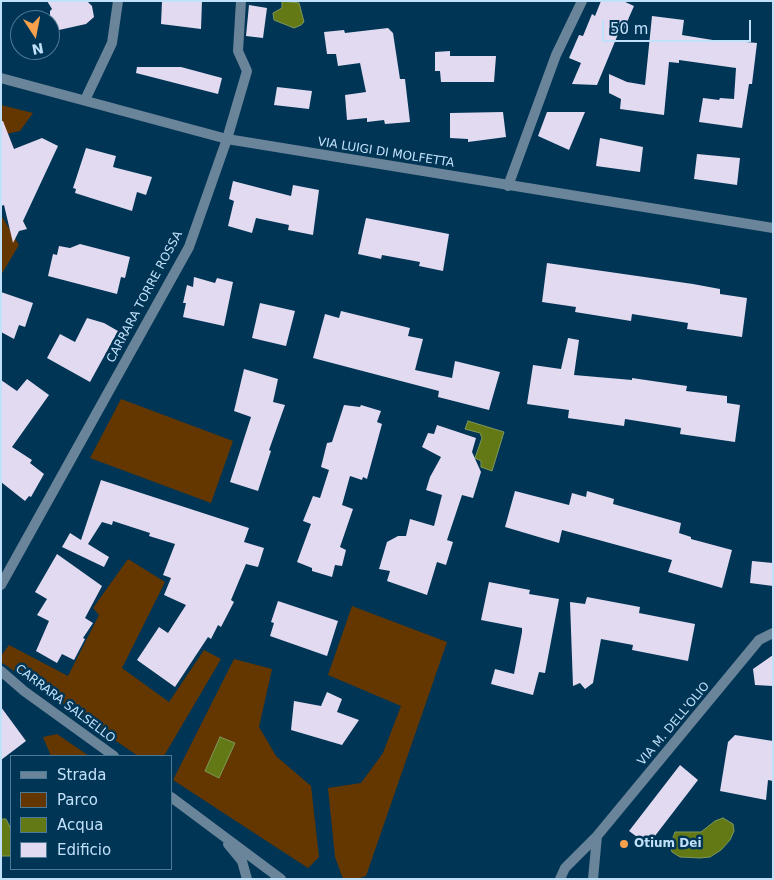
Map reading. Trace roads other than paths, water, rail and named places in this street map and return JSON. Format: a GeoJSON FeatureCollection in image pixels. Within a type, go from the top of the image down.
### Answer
{"type":"FeatureCollection","features":[{"type":"Feature","properties":{"kind":"street"},"geometry":{"type":"LineString","coordinates":[[85,100],[112,43],[118,1]]}},
{"type":"Feature","properties":{"kind":"street","name":"CARRARA TORRE ROSSA"},"geometry":{"type":"LineString","coordinates":[[1,585],[189,247],[247,71],[238,51],[241,1]]}},
{"type":"Feature","properties":{"kind":"street"},"geometry":{"type":"LineString","coordinates":[[508,186],[559,48],[582,1]]}},
{"type":"Feature","properties":{"kind":"street","name":"VIA LUIGI DI MOLFETTA"},"geometry":{"type":"LineString","coordinates":[[1,78],[226,139],[773,228]]}},
{"type":"Feature","properties":{"kind":"street","name":"VIA M. DELL'OLIO"},"geometry":{"type":"LineString","coordinates":[[560,879],[565,868],[598,836],[759,640],[773,633]]}},
{"type":"Feature","properties":{"kind":"street","name":"CARRARA SALSELLO"},"geometry":{"type":"LineString","coordinates":[[1,670],[24,691],[113,755]]}},
{"type":"Feature","properties":{"kind":"street"},"geometry":{"type":"LineString","coordinates":[[172,798],[281,879]]}},
{"type":"Feature","properties":{"kind":"street"},"geometry":{"type":"LineString","coordinates":[[214,828],[242,861],[247,879]]}},
{"type":"Feature","properties":{"kind":"street"},"geometry":{"type":"LineString","coordinates":[[593,879],[598,836]]}},
{"type":"Feature","properties":{"kind":"water"},"geometry":{"type":"Polygon","coordinates":[[[282,1],[299,3],[304,22],[301,25],[294,28],[274,20],[273,13],[282,8],[282,1]]]}},
{"type":"Feature","properties":{"kind":"water"},"geometry":{"type":"Polygon","coordinates":[[[468,421],[504,432],[492,471],[481,467],[481,461],[475,458],[482,438],[480,433],[465,429],[468,421]]]}},
{"type":"Feature","properties":{"kind":"water"},"geometry":{"type":"Polygon","coordinates":[[[220,737],[235,743],[219,778],[205,771],[220,737]]]}},
{"type":"Feature","properties":{"kind":"water"},"geometry":{"type":"Polygon","coordinates":[[[723,818],[733,824],[734,831],[730,840],[721,850],[710,857],[700,858],[680,857],[672,852],[670,846],[675,832],[701,832],[715,821],[723,818]]]}},
{"type":"Feature","properties":{"kind":"water"},"geometry":{"type":"Polygon","coordinates":[[[1,819],[6,819],[10,827],[10,856],[1,856],[1,819]]]}},
{"type":"Feature","properties":{"kind":"place","name":"Otium Dei"},"geometry":{"type":"Point","coordinates":[624,844]}}]}
